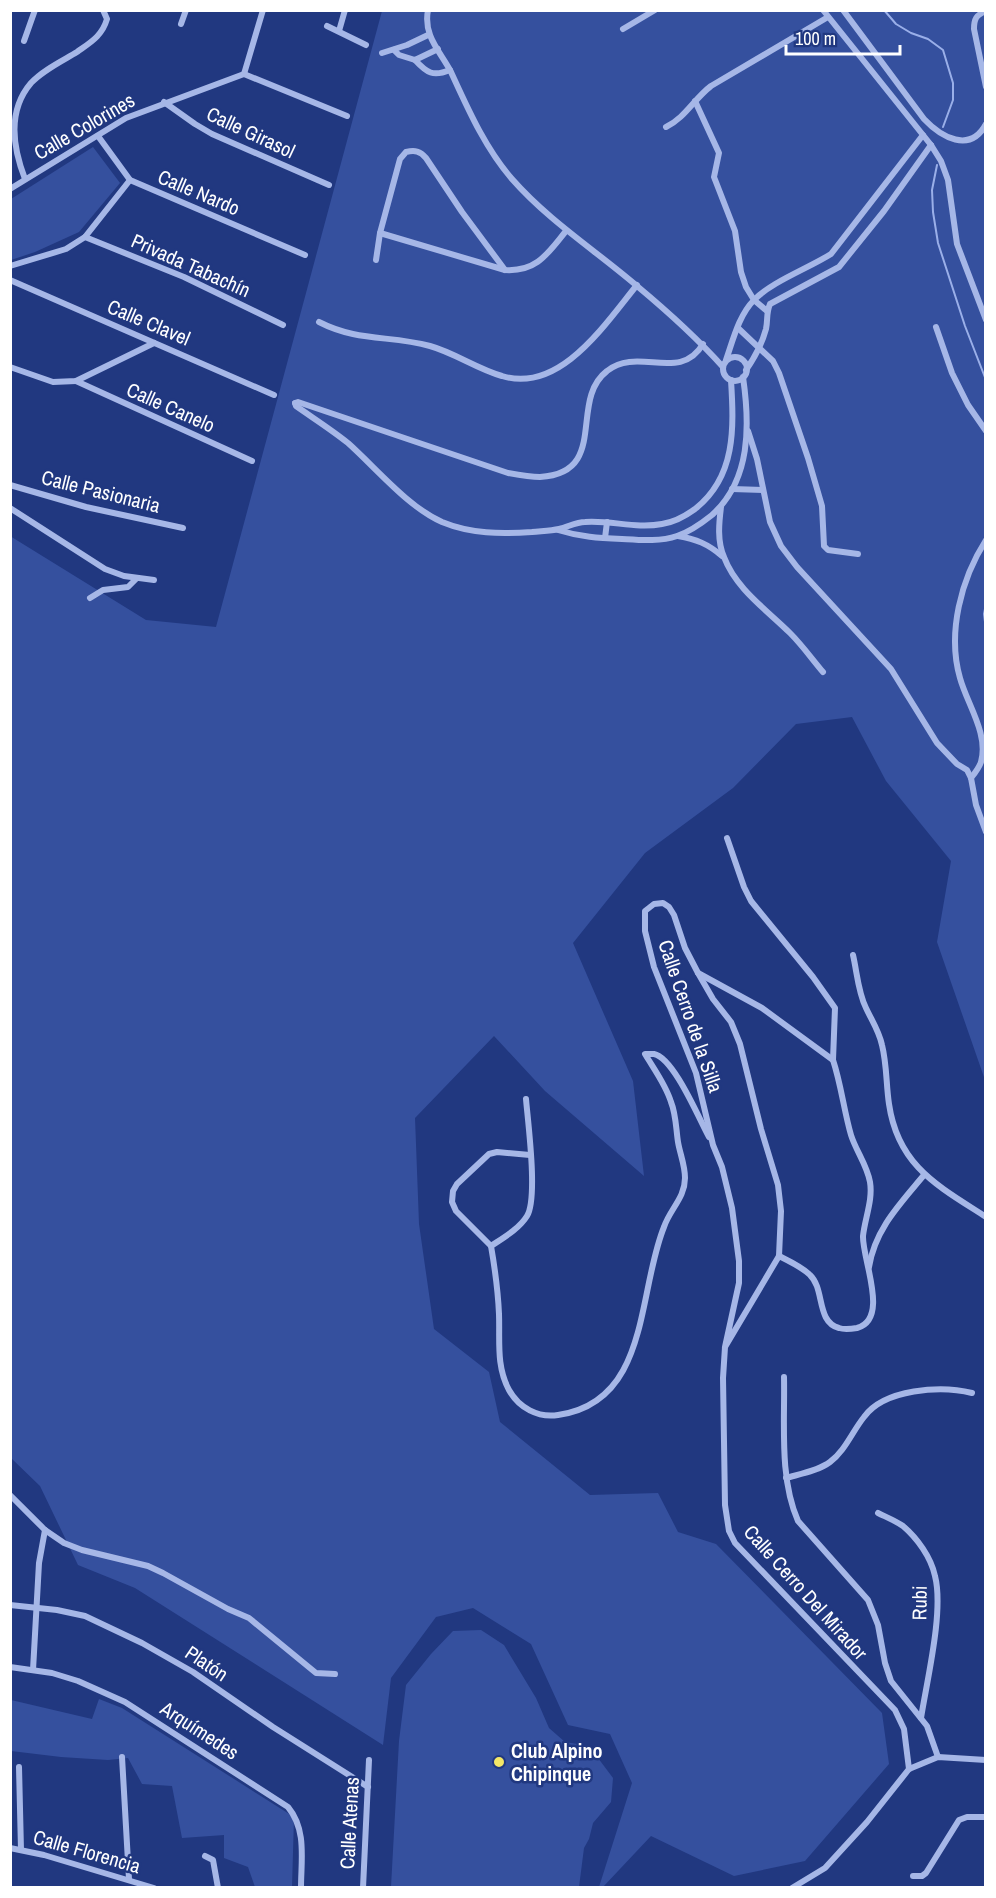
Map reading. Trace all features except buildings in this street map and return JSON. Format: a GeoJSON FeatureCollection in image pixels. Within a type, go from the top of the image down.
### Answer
{"type":"FeatureCollection","features":[{"type":"Feature","properties":{"kind":"street"},"geometry":{"type":"LineString","coordinates":[[24,41],[35,10]]}},
{"type":"Feature","properties":{"kind":"street"},"geometry":{"type":"LineString","coordinates":[[26,179],[15,145],[14,126],[17,109],[31,84],[101,34],[107,19],[103,10]]}},
{"type":"Feature","properties":{"kind":"street"},"geometry":{"type":"LineString","coordinates":[[181,24],[186,10]]}},
{"type":"Feature","properties":{"kind":"street"},"geometry":{"type":"LineString","coordinates":[[263,10],[244,74],[347,117]]}},
{"type":"Feature","properties":{"kind":"street"},"geometry":{"type":"LineString","coordinates":[[339,31],[345,10]]}},
{"type":"Feature","properties":{"kind":"street"},"geometry":{"type":"LineString","coordinates":[[428,10],[426,25],[428,35],[450,70],[479,132],[510,177],[542,211],[637,285],[703,344],[723,367],[725,375],[731,380],[739,380],[743,377]]}},
{"type":"Feature","properties":{"kind":"street"},"geometry":{"type":"LineString","coordinates":[[623,30],[655,10]]}},
{"type":"Feature","properties":{"kind":"street"},"geometry":{"type":"LineString","coordinates":[[823,10],[931,145],[944,169],[950,188],[957,244],[986,320]]}},
{"type":"Feature","properties":{"kind":"street"},"geometry":{"type":"LineString","coordinates":[[843,10],[924,120],[936,132],[966,141],[978,136],[986,124]]}},
{"type":"Feature","properties":{"kind":"street"},"geometry":{"type":"LineString","coordinates":[[986,11],[974,20],[986,87]]}},
{"type":"Feature","properties":{"kind":"street"},"geometry":{"type":"LineString","coordinates":[[666,127],[676,122],[699,94],[828,17]]}},
{"type":"Feature","properties":{"kind":"street"},"geometry":{"type":"LineString","coordinates":[[327,26],[366,45]]}},
{"type":"Feature","properties":{"kind":"street"},"geometry":{"type":"LineString","coordinates":[[382,53],[428,35]]}},
{"type":"Feature","properties":{"kind":"street"},"geometry":{"type":"LineString","coordinates":[[415,60],[438,49]]}},
{"type":"Feature","properties":{"kind":"street"},"geometry":{"type":"LineString","coordinates":[[394,50],[399,55],[415,60],[424,71],[431,74],[438,75],[450,70]]}},
{"type":"Feature","properties":{"kind":"street","name":"Calle Colorines"},"geometry":{"type":"LineString","coordinates":[[10,189],[126,118],[244,74]]}},
{"type":"Feature","properties":{"kind":"street"},"geometry":{"type":"LineString","coordinates":[[695,101],[719,153],[714,170],[715,184],[735,231],[741,272],[746,287],[754,300],[767,311]]}},
{"type":"Feature","properties":{"kind":"street","name":"Calle Girasol"},"geometry":{"type":"LineString","coordinates":[[164,102],[212,134],[328,185]]}},
{"type":"Feature","properties":{"kind":"street"},"geometry":{"type":"LineString","coordinates":[[723,367],[738,328],[754,300],[775,285],[831,254],[923,135]]}},
{"type":"Feature","properties":{"kind":"street","name":"Calle Nardo"},"geometry":{"type":"LineString","coordinates":[[98,136],[130,180],[305,255]]}},
{"type":"Feature","properties":{"kind":"street"},"geometry":{"type":"LineString","coordinates":[[677,536],[702,523],[721,506],[740,473],[746,452],[748,431],[743,377],[760,347],[770,304],[838,267],[884,211],[931,145]]}},
{"type":"Feature","properties":{"kind":"street"},"geometry":{"type":"LineString","coordinates":[[376,260],[380,233],[400,159],[406,152],[413,150],[421,152],[505,270]]}},
{"type":"Feature","properties":{"kind":"street"},"geometry":{"type":"LineString","coordinates":[[10,266],[66,249],[85,237],[130,180]]}},
{"type":"Feature","properties":{"kind":"street"},"geometry":{"type":"LineString","coordinates":[[871,203],[884,211]]}},
{"type":"Feature","properties":{"kind":"street"},"geometry":{"type":"LineString","coordinates":[[380,233],[505,270],[519,271],[532,267],[547,254],[566,231]]}},
{"type":"Feature","properties":{"kind":"street","name":"Privada Tabachín"},"geometry":{"type":"LineString","coordinates":[[85,237],[184,277],[283,325]]}},
{"type":"Feature","properties":{"kind":"street"},"geometry":{"type":"LineString","coordinates":[[815,264],[816,272],[822,277]]}},
{"type":"Feature","properties":{"kind":"street","name":"Calle Clavel"},"geometry":{"type":"LineString","coordinates":[[10,280],[274,395]]}},
{"type":"Feature","properties":{"kind":"street"},"geometry":{"type":"LineString","coordinates":[[319,322],[337,331],[360,337],[401,340],[433,347],[475,367],[505,377],[527,380],[545,376],[566,365],[605,324],[637,285]]}},
{"type":"Feature","properties":{"kind":"street"},"geometry":{"type":"LineString","coordinates":[[936,327],[952,373],[968,405],[986,431]]}},
{"type":"Feature","properties":{"kind":"street"},"geometry":{"type":"LineString","coordinates":[[738,328],[773,361],[779,373],[822,506],[824,546],[828,550],[858,554]]}},
{"type":"Feature","properties":{"kind":"street"},"geometry":{"type":"LineString","coordinates":[[10,367],[53,382],[76,381],[154,343]]}},
{"type":"Feature","properties":{"kind":"street"},"geometry":{"type":"LineString","coordinates":[[703,344],[690,360],[680,363],[641,361],[620,363],[598,378],[592,391],[584,445],[579,457],[565,472],[553,475],[538,477],[508,473],[298,402],[295,403],[346,442],[413,502],[440,521],[467,531],[502,534],[558,530],[582,522],[640,526],[663,524],[682,518],[705,501],[719,484],[728,465],[733,437],[731,380]]}},
{"type":"Feature","properties":{"kind":"street"},"geometry":{"type":"LineString","coordinates":[[726,360],[734,357],[742,359],[746,370]]}},
{"type":"Feature","properties":{"kind":"street","name":"Calle Canelo"},"geometry":{"type":"LineString","coordinates":[[76,381],[252,461]]}},
{"type":"Feature","properties":{"kind":"street"},"geometry":{"type":"LineString","coordinates":[[748,431],[757,459],[770,522],[781,546],[797,567],[891,669],[937,743],[957,764],[967,770],[986,832]]}},
{"type":"Feature","properties":{"kind":"street","name":"Calle Pasionaria"},"geometry":{"type":"LineString","coordinates":[[10,485],[86,507],[183,528]]}},
{"type":"Feature","properties":{"kind":"street"},"geometry":{"type":"LineString","coordinates":[[732,489],[763,490]]}},
{"type":"Feature","properties":{"kind":"street"},"geometry":{"type":"LineString","coordinates":[[721,506],[719,527],[724,557],[735,578],[792,634],[823,672]]}},
{"type":"Feature","properties":{"kind":"street"},"geometry":{"type":"LineString","coordinates":[[10,508],[105,569],[136,579],[154,580]]}},
{"type":"Feature","properties":{"kind":"street"},"geometry":{"type":"LineString","coordinates":[[605,538],[607,522]]}},
{"type":"Feature","properties":{"kind":"street"},"geometry":{"type":"LineString","coordinates":[[639,540],[640,526]]}},
{"type":"Feature","properties":{"kind":"street"},"geometry":{"type":"LineString","coordinates":[[558,530],[581,537],[639,540],[677,536],[694,538],[710,546],[724,557]]}},
{"type":"Feature","properties":{"kind":"street"},"geometry":{"type":"LineString","coordinates":[[971,778],[981,764],[981,741],[977,722],[960,677],[955,645],[958,613],[965,579],[986,540]]}},
{"type":"Feature","properties":{"kind":"street"},"geometry":{"type":"LineString","coordinates":[[90,598],[103,590],[128,587],[136,579]]}},
{"type":"Feature","properties":{"kind":"street"},"geometry":{"type":"LineString","coordinates":[[728,837],[744,887],[751,901],[813,977],[835,1008],[833,1060],[851,1135],[867,1169],[871,1184],[863,1237],[874,1294],[874,1306],[870,1318],[862,1326],[851,1329],[840,1329],[831,1325],[824,1314],[818,1286],[810,1275],[779,1256]]}},
{"type":"Feature","properties":{"kind":"street","name":"Calle Cerro de la Silla"},"geometry":{"type":"LineString","coordinates":[[725,1347],[739,1283],[739,1261],[732,1209],[722,1167],[713,1145],[696,1073],[654,967],[644,918],[648,906],[663,903],[674,915],[685,948],[713,999],[731,1023],[740,1044],[761,1129],[778,1185],[781,1211],[779,1256]]}},
{"type":"Feature","properties":{"kind":"street"},"geometry":{"type":"LineString","coordinates":[[853,955],[865,1007],[876,1026],[882,1045],[887,1071],[889,1105],[897,1139],[924,1175],[986,1217]]}},
{"type":"Feature","properties":{"kind":"street"},"geometry":{"type":"LineString","coordinates":[[698,973],[762,1008],[833,1060]]}},
{"type":"Feature","properties":{"kind":"street"},"geometry":{"type":"LineString","coordinates":[[530,1155],[497,1152],[489,1154],[457,1184],[453,1191],[452,1202],[456,1211],[491,1246],[497,1279],[500,1368],[510,1391],[521,1405],[538,1414],[551,1416],[570,1413],[595,1404],[614,1386],[635,1344],[650,1274],[664,1226],[685,1187],[684,1164],[678,1143],[672,1102],[645,1054],[658,1055],[672,1068],[713,1145]]}},
{"type":"Feature","properties":{"kind":"street"},"geometry":{"type":"LineString","coordinates":[[491,1246],[521,1223],[528,1215],[531,1205],[526,1099]]}},
{"type":"Feature","properties":{"kind":"street"},"geometry":{"type":"LineString","coordinates":[[868,1270],[878,1233],[892,1212],[924,1175]]}},
{"type":"Feature","properties":{"kind":"street","name":"Calle Cerro Del Mirador"},"geometry":{"type":"LineString","coordinates":[[779,1256],[725,1347],[723,1378],[725,1505],[729,1531],[743,1551],[895,1710],[904,1729],[909,1769]]}},
{"type":"Feature","properties":{"kind":"street"},"geometry":{"type":"LineString","coordinates":[[784,1377],[786,1478],[789,1496],[798,1521],[868,1600],[878,1625],[891,1681],[921,1718],[939,1757]]}},
{"type":"Feature","properties":{"kind":"street"},"geometry":{"type":"LineString","coordinates":[[786,1478],[829,1464],[841,1452],[865,1415],[880,1402],[915,1391],[956,1389],[972,1394]]}},
{"type":"Feature","properties":{"kind":"street"},"geometry":{"type":"LineString","coordinates":[[10,1495],[53,1537],[72,1546],[134,1562],[163,1573],[249,1618],[316,1673],[335,1674]]}},
{"type":"Feature","properties":{"kind":"street","name":"Rubi"},"geometry":{"type":"LineString","coordinates":[[878,1513],[902,1526],[924,1549],[935,1574],[938,1597],[921,1718]]}},
{"type":"Feature","properties":{"kind":"street"},"geometry":{"type":"LineString","coordinates":[[33,1670],[39,1563],[45,1530]]}},
{"type":"Feature","properties":{"kind":"street","name":"Platón"},"geometry":{"type":"LineString","coordinates":[[10,1605],[57,1610],[85,1616],[153,1648],[368,1787]]}},
{"type":"Feature","properties":{"kind":"street","name":"Arquímedes"},"geometry":{"type":"LineString","coordinates":[[10,1667],[52,1673],[78,1681],[125,1702],[288,1807],[296,1817],[301,1829],[301,1887]]}},
{"type":"Feature","properties":{"kind":"street"},"geometry":{"type":"LineString","coordinates":[[122,1757],[129,1879]]}},
{"type":"Feature","properties":{"kind":"street"},"geometry":{"type":"LineString","coordinates":[[792,1887],[815,1875],[829,1864],[867,1822],[909,1769],[939,1757],[986,1760]]}},
{"type":"Feature","properties":{"kind":"street","name":"Calle Atenas"},"geometry":{"type":"LineString","coordinates":[[363,1887],[369,1760]]}},
{"type":"Feature","properties":{"kind":"street"},"geometry":{"type":"LineString","coordinates":[[19,1767],[21,1850]]}},
{"type":"Feature","properties":{"kind":"street"},"geometry":{"type":"LineString","coordinates":[[913,1876],[922,1876],[926,1873],[959,1820],[967,1817],[986,1817]]}},
{"type":"Feature","properties":{"kind":"street","name":"Calle Florencia"},"geometry":{"type":"LineString","coordinates":[[10,1848],[154,1887]]}},
{"type":"Feature","properties":{"kind":"street"},"geometry":{"type":"LineString","coordinates":[[205,1856],[213,1860],[218,1887]]}},
{"type":"Feature","properties":{"kind":"shaded area"},"geometry":{"type":"Polygon","coordinates":[[[382,11],[985,11],[985,1080],[937,942],[951,861],[886,781],[852,717],[796,724],[733,788],[645,853],[573,943],[633,1081],[644,1176],[545,1091],[494,1036],[415,1118],[419,1224],[434,1329],[489,1372],[500,1422],[590,1495],[658,1493],[678,1532],[716,1544],[882,1713],[889,1764],[805,1861],[734,1876],[651,1836],[603,1887],[599,1887],[632,1783],[610,1734],[568,1725],[531,1644],[473,1608],[436,1617],[391,1678],[383,1745],[135,1588],[78,1565],[40,1486],[11,1458],[10,536],[146,620],[216,627],[382,11]]]}},
{"type":"Feature","properties":{"kind":"shaded area"},"geometry":{"type":"Polygon","coordinates":[[[93,147],[120,183],[79,232],[11,260],[11,199],[93,147]]]}},
{"type":"Feature","properties":{"kind":"shaded area","name":"Club Alpino Chipinque"},"geometry":{"type":"Polygon","coordinates":[[[481,1630],[504,1645],[536,1698],[549,1728],[565,1742],[589,1746],[613,1778],[611,1802],[593,1823],[584,1848],[579,1887],[391,1887],[399,1741],[406,1685],[453,1631],[481,1630]]]}},
{"type":"Feature","properties":{"kind":"shaded area"},"geometry":{"type":"Polygon","coordinates":[[[99,1699],[122,1708],[294,1817],[292,1887],[255,1887],[248,1867],[224,1858],[224,1835],[182,1838],[172,1786],[142,1784],[128,1758],[108,1760],[11,1751],[11,1700],[92,1719],[99,1699]]]}},
{"type":"Feature","properties":{"kind":"waterway"},"geometry":{"type":"LineString","coordinates":[[884,10],[896,24],[928,39],[943,50],[953,83],[953,100],[943,127]]}},
{"type":"Feature","properties":{"kind":"waterway"},"geometry":{"type":"LineString","coordinates":[[937,165],[932,190],[938,243],[965,326],[986,380]]}},
{"type":"Feature","properties":{"kind":"waterway"},"geometry":{"type":"LineString","coordinates":[[986,604],[984,614],[986,630]]}},
{"type":"Feature","properties":{"kind":"place","name":"Club Alpino Chipinque"},"geometry":{"type":"Point","coordinates":[499,1762]}}]}
